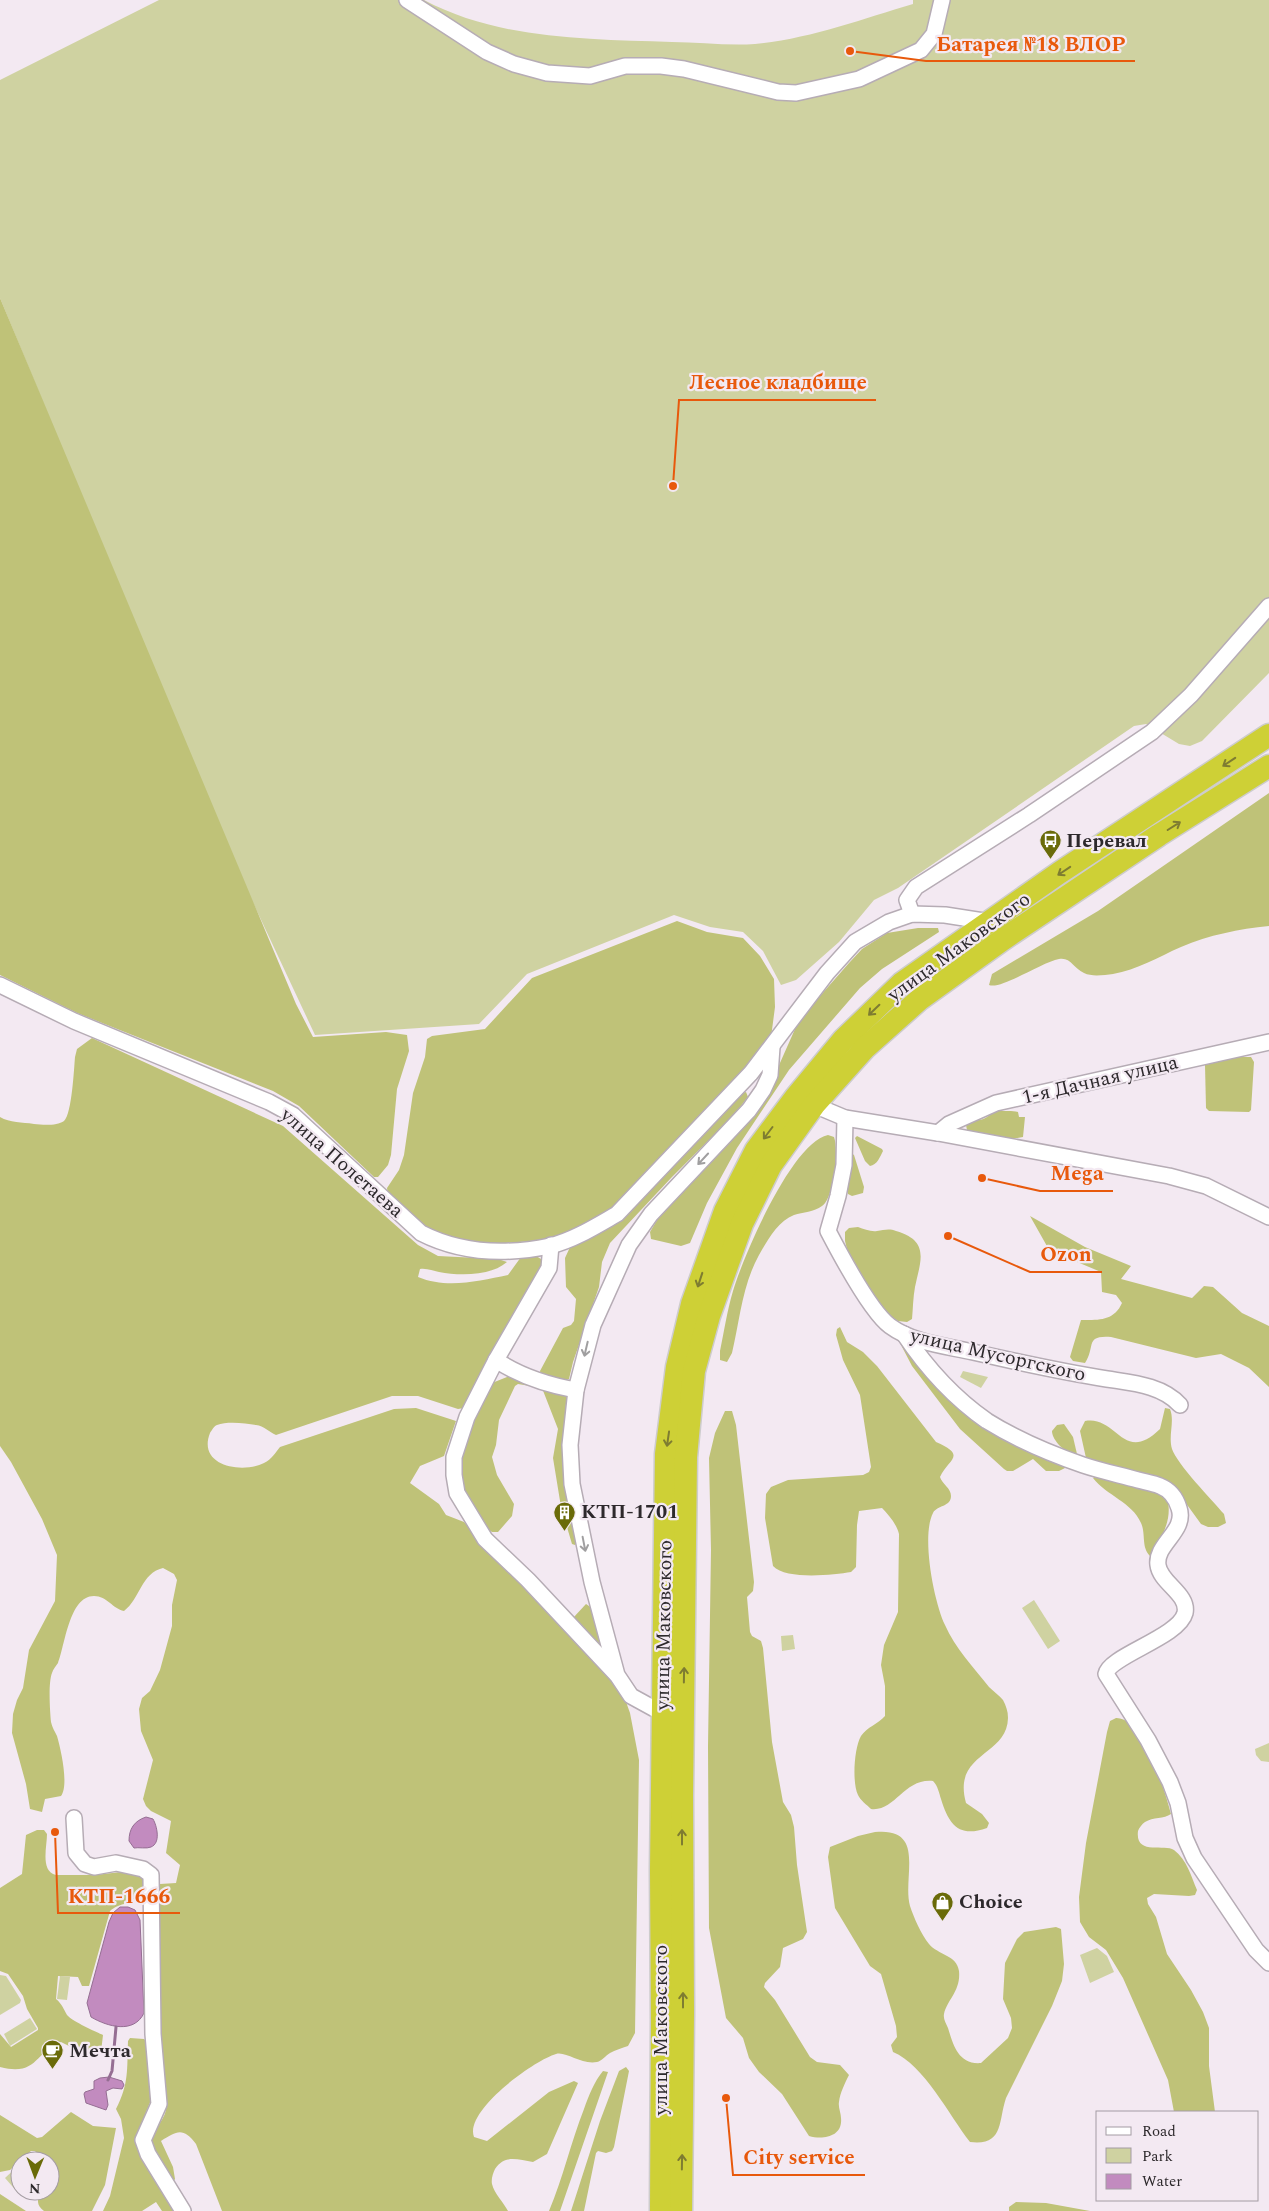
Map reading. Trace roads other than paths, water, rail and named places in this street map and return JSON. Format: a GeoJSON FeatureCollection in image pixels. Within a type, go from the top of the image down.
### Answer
{"type":"FeatureCollection","features":[{"type":"Feature","properties":{"kind":"highway","name":"улица Маковского"},"geometry":{"type":"LineString","coordinates":[[661,2211],[662,1713],[666,1454],[677,1367],[692,1304],[725,1211],[756,1150],[795,1098],[843,1040],[902,983],[1059,873],[1269,735]]}},
{"type":"Feature","properties":{"kind":"highway","name":"улица Маковского"},"geometry":{"type":"LineString","coordinates":[[681,2211],[683,2014],[682,1795],[686,1457],[694,1371],[709,1316],[742,1224],[772,1165],[814,1105],[865,1048],[920,998],[1002,940],[1159,835],[1269,766]]}},
{"type":"Feature","properties":{"kind":"street"},"geometry":{"type":"LineString","coordinates":[[407,0],[487,52],[514,64],[547,73],[590,76],[625,66],[661,66],[684,69],[778,92],[796,93],[859,79],[884,69],[921,50],[934,34],[942,0]]}},
{"type":"Feature","properties":{"kind":"street"},"geometry":{"type":"LineString","coordinates":[[990,922],[912,914],[907,900],[916,887],[1029,815],[1152,732],[1191,695],[1269,606]]}},
{"type":"Feature","properties":{"kind":"street","name":"улица Полетаева"},"geometry":{"type":"LineString","coordinates":[[0,985],[74,1021],[269,1102],[293,1115],[422,1233],[442,1244],[481,1251],[520,1250],[551,1246],[591,1230],[616,1214],[751,1072],[772,1047],[826,973],[855,942],[889,922],[912,914]]}},
{"type":"Feature","properties":{"kind":"street","name":"1-я Дачная улица"},"geometry":{"type":"LineString","coordinates":[[938,1133],[949,1124],[996,1103],[1269,1042]]}},
{"type":"Feature","properties":{"kind":"street"},"geometry":{"type":"LineString","coordinates":[[618,1676],[592,1582],[572,1484],[570,1445],[576,1390],[593,1325],[629,1244],[651,1214],[749,1110],[770,1075],[772,1047]]}},
{"type":"Feature","properties":{"kind":"street"},"geometry":{"type":"LineString","coordinates":[[814,1105],[845,1118],[938,1133],[1170,1176],[1206,1186],[1269,1217]]}},
{"type":"Feature","properties":{"kind":"street","name":"улица Мусоргского"},"geometry":{"type":"LineString","coordinates":[[845,1118],[844,1165],[828,1231],[839,1253],[879,1316],[890,1326],[904,1334],[927,1342],[1060,1371],[1140,1384],[1163,1393],[1180,1405]]}},
{"type":"Feature","properties":{"kind":"street"},"geometry":{"type":"LineString","coordinates":[[551,1246],[549,1268],[496,1360],[467,1417],[454,1457],[457,1493],[485,1539],[528,1580],[618,1676],[631,1696],[662,1713]]}},
{"type":"Feature","properties":{"kind":"street"},"geometry":{"type":"LineString","coordinates":[[904,1334],[920,1357],[951,1391],[987,1420],[1012,1434],[1083,1465],[1159,1485],[1173,1495],[1179,1508],[1180,1520],[1158,1556],[1158,1566],[1163,1578],[1184,1603],[1184,1614],[1180,1622],[1110,1666],[1106,1674],[1148,1740],[1170,1782],[1178,1803],[1185,1838],[1194,1858],[1256,1950],[1269,1963]]}},
{"type":"Feature","properties":{"kind":"street"},"geometry":{"type":"LineString","coordinates":[[496,1360],[539,1380],[576,1390]]}},
{"type":"Feature","properties":{"kind":"street"},"geometry":{"type":"LineString","coordinates":[[74,1818],[76,1853],[85,1864],[94,1867],[116,1863],[144,1869],[151,1875],[153,2034],[159,2104],[143,2140],[148,2154],[183,2211]]}},
{"type":"Feature","properties":{"kind":"water"},"geometry":{"type":"Polygon","coordinates":[[[146,1817],[153,1819],[157,1830],[156,1842],[149,1848],[134,1848],[129,1841],[131,1829],[135,1823],[146,1817]]]}},
{"type":"Feature","properties":{"kind":"water"},"geometry":{"type":"Polygon","coordinates":[[[120,1907],[128,1907],[135,1910],[140,1920],[144,2013],[140,2020],[134,2024],[120,2027],[105,2024],[91,2017],[87,2003],[109,1922],[113,1913],[120,1907]]]}},
{"type":"Feature","properties":{"kind":"water"},"geometry":{"type":"Polygon","coordinates":[[[109,2077],[122,2081],[124,2085],[122,2089],[113,2088],[106,2091],[108,2105],[106,2110],[86,2103],[84,2094],[94,2089],[94,2081],[109,2077]]]}},
{"type":"Feature","properties":{"kind":"waterway"},"geometry":{"type":"LineString","coordinates":[[108,2080],[112,2071],[116,2027]]}},
{"type":"Feature","properties":{"kind":"place","name":"Батарея №18 ВЛОР"},"geometry":{"type":"Point","coordinates":[850,51]}},
{"type":"Feature","properties":{"kind":"place","name":"Лесное кладбище"},"geometry":{"type":"Point","coordinates":[673,486]}},
{"type":"Feature","properties":{"kind":"place","name":"Перевал"},"geometry":{"type":"Point","coordinates":[1050,860]}},
{"type":"Feature","properties":{"kind":"place","name":"Mega"},"geometry":{"type":"Point","coordinates":[982,1178]}},
{"type":"Feature","properties":{"kind":"place","name":"Ozon"},"geometry":{"type":"Point","coordinates":[948,1236]}},
{"type":"Feature","properties":{"kind":"place","name":"КТП-1701"},"geometry":{"type":"Point","coordinates":[565,1531]}},
{"type":"Feature","properties":{"kind":"place","name":"КТП-1666"},"geometry":{"type":"Point","coordinates":[55,1832]}},
{"type":"Feature","properties":{"kind":"place","name":"Choice"},"geometry":{"type":"Point","coordinates":[943,1921]}},
{"type":"Feature","properties":{"kind":"place","name":"Мечта"},"geometry":{"type":"Point","coordinates":[53,2070]}},
{"type":"Feature","properties":{"kind":"place","name":"City service"},"geometry":{"type":"Point","coordinates":[726,2098]}}]}
